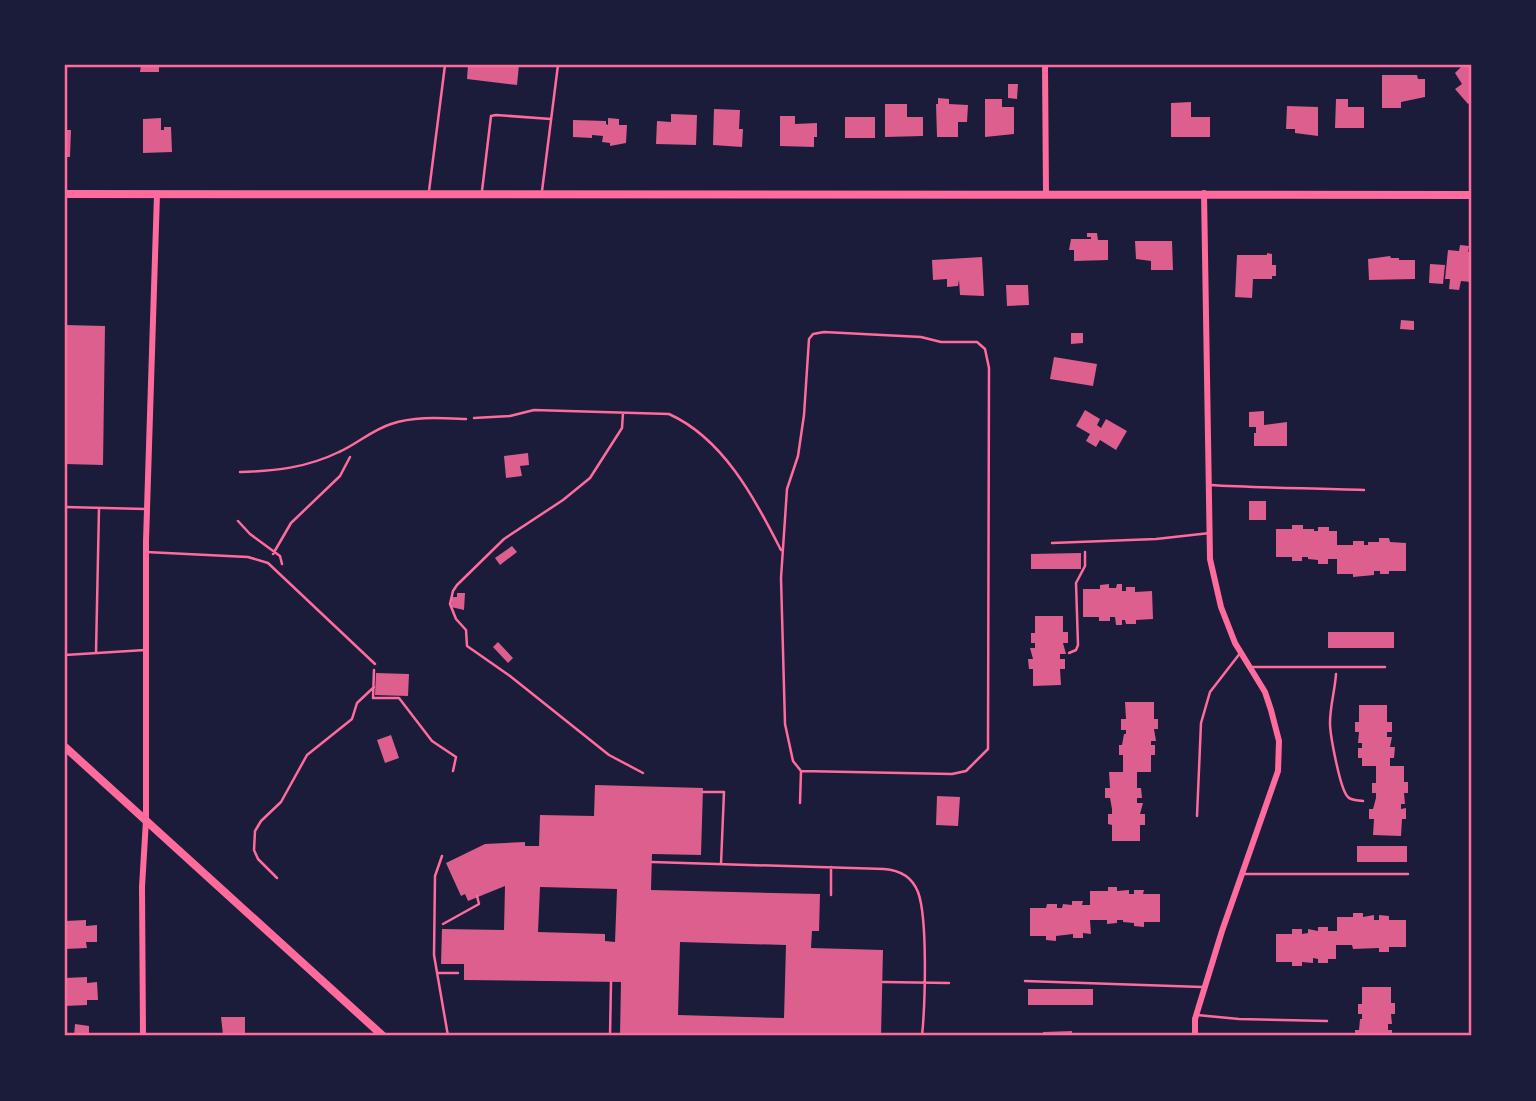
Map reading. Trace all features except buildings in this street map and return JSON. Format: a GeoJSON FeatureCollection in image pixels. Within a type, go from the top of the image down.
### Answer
{"type":"FeatureCollection","features":[{"type":"Feature","properties":{"kind":"street"},"geometry":{"type":"LineString","coordinates":[[1045,65],[1046,194]]}},
{"type":"Feature","properties":{"kind":"street"},"geometry":{"type":"LineString","coordinates":[[1195,1036],[1197,1015],[1205,987],[1278,771],[1279,741],[1265,692],[1241,652],[1221,607],[1210,559],[1204,193]]}},
{"type":"Feature","properties":{"kind":"street"},"geometry":{"type":"LineString","coordinates":[[65,194],[1471,195]]}},
{"type":"Feature","properties":{"kind":"street"},"geometry":{"type":"LineString","coordinates":[[143,1036],[146,552],[157,194]]}},
{"type":"Feature","properties":{"kind":"street"},"geometry":{"type":"LineString","coordinates":[[65,747],[383,1036]]}},
{"type":"Feature","properties":{"kind":"lane"},"geometry":{"type":"LineString","coordinates":[[428,194],[445,65]]}},
{"type":"Feature","properties":{"kind":"lane"},"geometry":{"type":"LineString","coordinates":[[541,194],[558,65]]}},
{"type":"Feature","properties":{"kind":"lane"},"geometry":{"type":"LineString","coordinates":[[482,195],[491,116],[551,120]]}},
{"type":"Feature","properties":{"kind":"lane"},"geometry":{"type":"LineString","coordinates":[[240,472],[308,465],[388,425],[400,422],[427,418],[466,419]]}},
{"type":"Feature","properties":{"kind":"lane"},"geometry":{"type":"LineString","coordinates":[[1209,485],[1268,489],[1364,489]]}},
{"type":"Feature","properties":{"kind":"lane"},"geometry":{"type":"LineString","coordinates":[[65,507],[147,509]]}},
{"type":"Feature","properties":{"kind":"lane"},"geometry":{"type":"LineString","coordinates":[[96,653],[99,508]]}},
{"type":"Feature","properties":{"kind":"lane"},"geometry":{"type":"LineString","coordinates":[[1052,543],[1156,539],[1210,533]]}},
{"type":"Feature","properties":{"kind":"lane"},"geometry":{"type":"LineString","coordinates":[[146,552],[248,557],[268,563],[374,664]]}},
{"type":"Feature","properties":{"kind":"lane"},"geometry":{"type":"LineString","coordinates":[[65,655],[145,650]]}},
{"type":"Feature","properties":{"kind":"lane"},"geometry":{"type":"LineString","coordinates":[[1197,816],[1201,723],[1210,692],[1241,652]]}},
{"type":"Feature","properties":{"kind":"lane"},"geometry":{"type":"LineString","coordinates":[[1250,667],[1385,667]]}},
{"type":"Feature","properties":{"kind":"lane"},"geometry":{"type":"LineString","coordinates":[[442,856],[435,876],[434,929],[436,973],[448,1036]]}},
{"type":"Feature","properties":{"kind":"lane"},"geometry":{"type":"LineString","coordinates":[[1242,874],[1408,874]]}},
{"type":"Feature","properties":{"kind":"lane"},"geometry":{"type":"LineString","coordinates":[[436,973],[458,974]]}},
{"type":"Feature","properties":{"kind":"lane"},"geometry":{"type":"LineString","coordinates":[[1026,981],[1205,987]]}},
{"type":"Feature","properties":{"kind":"lane"},"geometry":{"type":"LineString","coordinates":[[1197,1015],[1327,1021]]}},
{"type":"Feature","properties":{"kind":"path"},"geometry":{"type":"LineString","coordinates":[[800,803],[801,771],[793,761],[785,724],[781,604],[787,489],[798,456],[804,415],[808,345],[813,334],[824,332],[981,344],[989,368],[988,749],[966,771],[952,774],[801,771]]}},
{"type":"Feature","properties":{"kind":"path"},"geometry":{"type":"LineString","coordinates":[[466,419],[534,410],[669,414],[701,433],[711,443],[753,497],[783,552]]}},
{"type":"Feature","properties":{"kind":"path"},"geometry":{"type":"LineString","coordinates":[[623,413],[622,428],[590,478],[487,554],[457,585],[450,604],[456,619],[466,630],[467,646],[609,755],[643,773]]}},
{"type":"Feature","properties":{"kind":"path"},"geometry":{"type":"LineString","coordinates":[[268,563],[291,523],[343,472],[350,456],[350,446]]}},
{"type":"Feature","properties":{"kind":"path"},"geometry":{"type":"LineString","coordinates":[[238,521],[250,534],[280,556],[282,562],[278,572]]}},
{"type":"Feature","properties":{"kind":"path"},"geometry":{"type":"LineString","coordinates":[[1069,653],[1076,650],[1078,645],[1076,583],[1085,566],[1084,541]]}},
{"type":"Feature","properties":{"kind":"path"},"geometry":{"type":"LineString","coordinates":[[374,664],[373,698],[399,698],[432,741],[456,757],[453,771]]}},
{"type":"Feature","properties":{"kind":"path"},"geometry":{"type":"LineString","coordinates":[[1336,667],[1330,723],[1337,761],[1344,792],[1353,800],[1363,801]]}},
{"type":"Feature","properties":{"kind":"path"},"geometry":{"type":"LineString","coordinates":[[277,878],[258,859],[254,850],[255,831],[261,821],[281,802],[307,755],[352,719],[357,703],[374,687]]}},
{"type":"Feature","properties":{"kind":"path"},"geometry":{"type":"LineString","coordinates":[[703,792],[724,792],[721,864]]}},
{"type":"Feature","properties":{"kind":"path"},"geometry":{"type":"LineString","coordinates":[[652,862],[894,870],[911,881],[918,891],[921,904],[924,983],[922,1036]]}},
{"type":"Feature","properties":{"kind":"path"},"geometry":{"type":"LineString","coordinates":[[831,867],[831,895]]}},
{"type":"Feature","properties":{"kind":"path"},"geometry":{"type":"LineString","coordinates":[[434,929],[479,904],[477,897]]}},
{"type":"Feature","properties":{"kind":"path"},"geometry":{"type":"LineString","coordinates":[[610,1036],[611,982]]}},
{"type":"Feature","properties":{"kind":"path"},"geometry":{"type":"LineString","coordinates":[[883,982],[949,983]]}}]}
